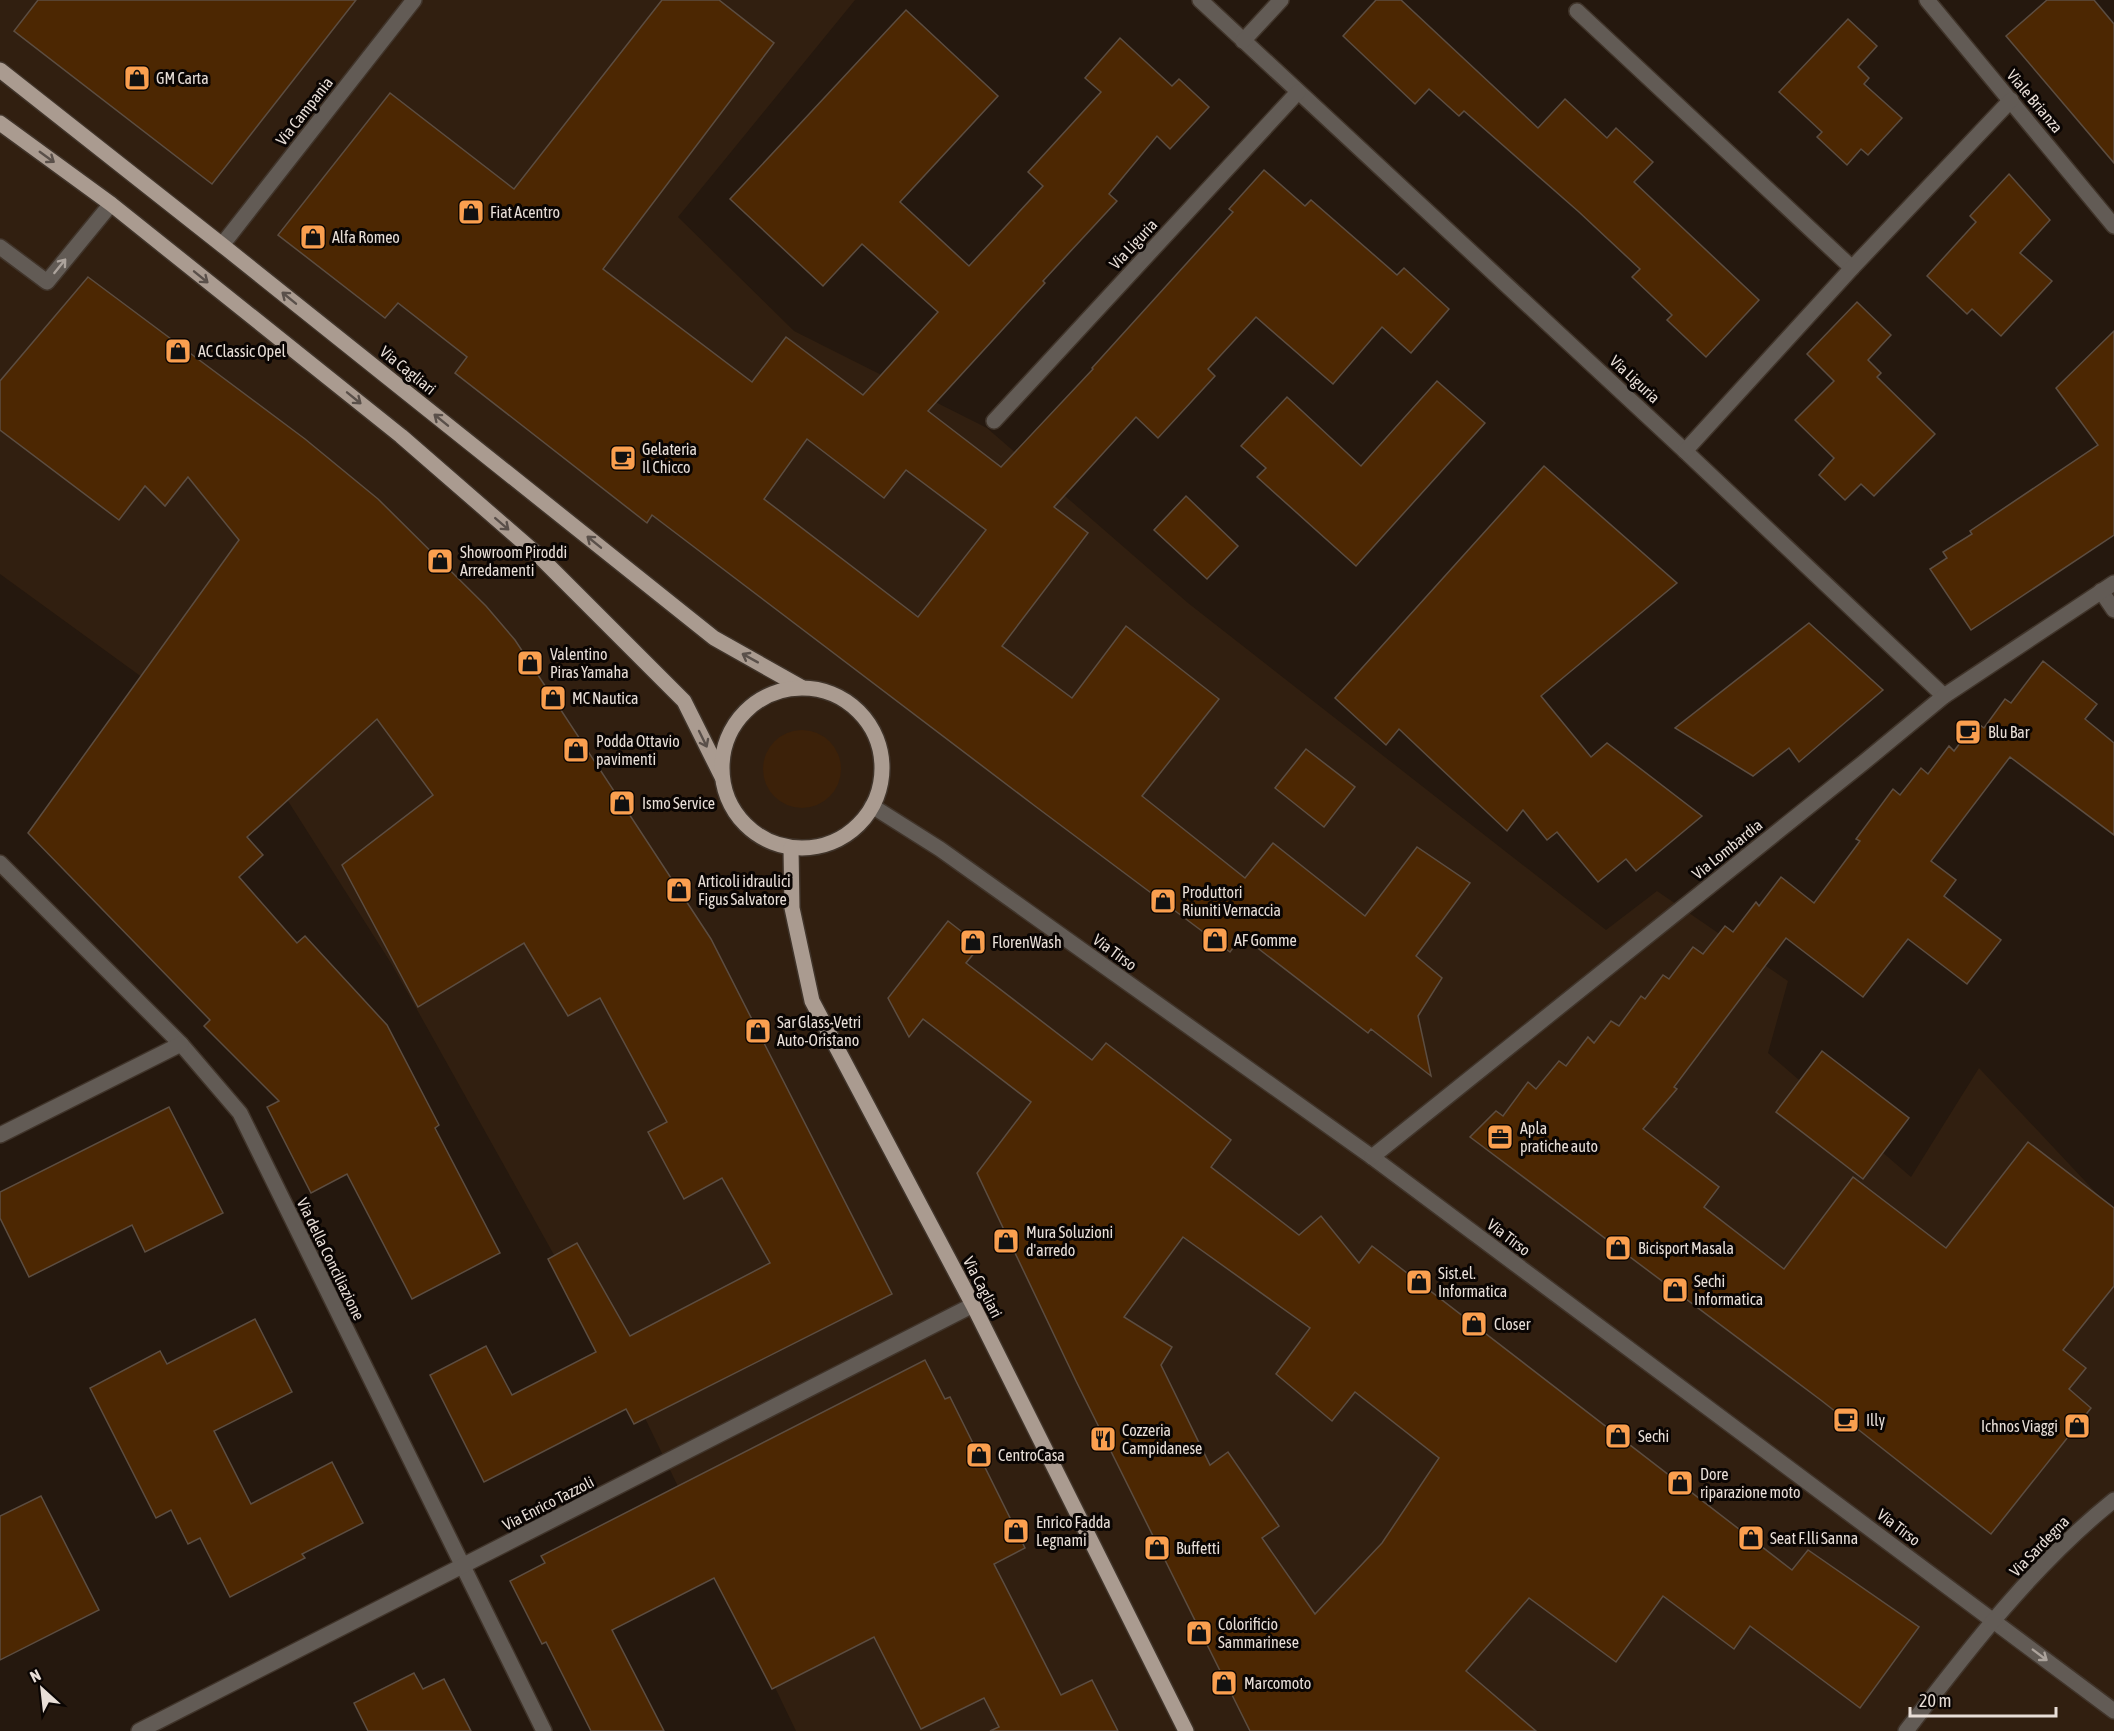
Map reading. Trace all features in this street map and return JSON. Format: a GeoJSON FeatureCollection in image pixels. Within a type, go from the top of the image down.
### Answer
{"type":"FeatureCollection","features":[{"type":"Feature","properties":{"kind":"main road","name":"Via Cagliari"},"geometry":{"type":"LineString","coordinates":[[0,70],[714,638],[801,687]]}},
{"type":"Feature","properties":{"kind":"main road"},"geometry":{"type":"LineString","coordinates":[[0,123],[111,204],[401,436],[539,556],[684,701],[722,777],[730,804],[748,828],[769,841],[791,848],[816,847],[838,839],[858,824],[876,799],[883,777],[882,753],[874,732],[861,713],[844,698],[823,690],[801,687],[774,692],[751,706],[733,726],[723,750],[722,777]]}},
{"type":"Feature","properties":{"kind":"main road","name":"Via Cagliari"},"geometry":{"type":"LineString","coordinates":[[791,848],[792,908],[812,1001],[973,1305],[1186,1731]]}},
{"type":"Feature","properties":{"kind":"street","name":"Via Campania"},"geometry":{"type":"LineString","coordinates":[[222,245],[414,0]]}},
{"type":"Feature","properties":{"kind":"street","name":"Via Liguria"},"geometry":{"type":"LineString","coordinates":[[1200,0],[1685,451],[1944,696]]}},
{"type":"Feature","properties":{"kind":"street"},"geometry":{"type":"LineString","coordinates":[[1244,40],[1281,0]]}},
{"type":"Feature","properties":{"kind":"street","name":"Viale Brianza"},"geometry":{"type":"LineString","coordinates":[[1927,0],[2114,226]]}},
{"type":"Feature","properties":{"kind":"street"},"geometry":{"type":"LineString","coordinates":[[1577,11],[1852,268]]}},
{"type":"Feature","properties":{"kind":"street","name":"Via Liguria"},"geometry":{"type":"LineString","coordinates":[[994,421],[1298,92]]}},
{"type":"Feature","properties":{"kind":"street"},"geometry":{"type":"LineString","coordinates":[[1685,451],[1852,268],[2011,100]]}},
{"type":"Feature","properties":{"kind":"street"},"geometry":{"type":"LineString","coordinates":[[0,247],[47,282],[111,204]]}},
{"type":"Feature","properties":{"kind":"street"},"geometry":{"type":"LineString","coordinates":[[2108,587],[2114,610]]}},
{"type":"Feature","properties":{"kind":"street","name":"Via Lombardia"},"geometry":{"type":"LineString","coordinates":[[1372,1157],[1944,696],[2108,587]]}},
{"type":"Feature","properties":{"kind":"street","name":"Via Tirso"},"geometry":{"type":"LineString","coordinates":[[872,806],[940,849],[1372,1157],[2114,1711]]}},
{"type":"Feature","properties":{"kind":"street","name":"Via della Conciliazione"},"geometry":{"type":"LineString","coordinates":[[0,863],[181,1044],[240,1113],[544,1731]]}},
{"type":"Feature","properties":{"kind":"street"},"geometry":{"type":"LineString","coordinates":[[0,1135],[181,1044]]}},
{"type":"Feature","properties":{"kind":"street","name":"Via Enrico Tazzoli"},"geometry":{"type":"LineString","coordinates":[[139,1731],[973,1305]]}},
{"type":"Feature","properties":{"kind":"street","name":"Via Sardegna"},"geometry":{"type":"LineString","coordinates":[[1906,1731],[1993,1620],[2088,1521],[2114,1500]]}},
{"type":"Feature","properties":{"kind":"shaded area"},"geometry":{"type":"Polygon","coordinates":[[[0,0],[855,0],[678,217],[794,331],[987,428],[1188,603],[1606,930],[1657,891],[1788,981],[1768,1053],[1911,1177],[1979,1068],[2114,1212],[2114,1731],[796,1731],[644,1416],[391,963],[267,768],[0,574],[0,0]]]}},
{"type":"Feature","properties":{"kind":"shaded area"},"geometry":{"type":"Polygon","coordinates":[[[802,730],[817,733],[830,741],[838,754],[841,769],[838,784],[830,797],[817,805],[802,808],[787,805],[774,797],[766,784],[763,769],[766,754],[774,741],[787,733],[802,730]]]}},
{"type":"Feature","properties":{"kind":"building"},"geometry":{"type":"Polygon","coordinates":[[[38,0],[356,0],[212,184],[14,31],[38,0]]]}},
{"type":"Feature","properties":{"kind":"building"},"geometry":{"type":"Polygon","coordinates":[[[662,0],[719,0],[774,43],[603,269],[752,382],[786,337],[863,395],[938,312],[862,244],[823,286],[730,199],[906,10],[998,96],[900,202],[969,266],[1043,186],[1028,172],[1101,92],[1085,78],[1120,38],[1172,86],[1179,79],[1209,107],[1170,149],[1157,136],[1109,194],[1117,201],[928,411],[1001,467],[1093,369],[1233,212],[1229,209],[1264,170],[1305,206],[1311,200],[1397,275],[1404,268],[1449,309],[1411,353],[1382,327],[1333,384],[1256,317],[1208,369],[1215,376],[1158,438],[1136,417],[1054,507],[1088,533],[1002,646],[1072,698],[1126,626],[1219,699],[1142,796],[1245,878],[1273,843],[1365,916],[1417,847],[1470,883],[1416,956],[1442,978],[1418,1016],[1431,1076],[1371,1029],[1368,1033],[1242,936],[1230,952],[652,515],[647,523],[455,373],[467,357],[398,303],[385,318],[278,235],[390,93],[514,189],[662,0]],[[807,439],[764,499],[918,617],[986,530],[906,470],[884,498],[807,439]]]}},
{"type":"Feature","properties":{"kind":"building"},"geometry":{"type":"Polygon","coordinates":[[[1376,0],[1401,0],[1538,128],[1565,99],[1607,138],[1616,128],[1653,162],[1634,182],[1759,300],[1706,357],[1667,320],[1672,315],[1632,277],[1640,269],[1579,212],[1464,111],[1459,116],[1429,89],[1415,104],[1343,36],[1376,0]]]}},
{"type":"Feature","properties":{"kind":"building"},"geometry":{"type":"Polygon","coordinates":[[[2047,0],[2094,0],[2114,24],[2114,163],[2006,36],[2047,0]]]}},
{"type":"Feature","properties":{"kind":"building"},"geometry":{"type":"Polygon","coordinates":[[[1848,19],[1877,46],[1858,67],[1869,78],[1864,84],[1902,118],[1868,155],[1861,149],[1847,165],[1817,137],[1822,132],[1779,92],[1848,19]]]}},
{"type":"Feature","properties":{"kind":"building"},"geometry":{"type":"Polygon","coordinates":[[[2009,174],[2050,220],[2020,253],[2052,281],[2001,336],[1972,309],[1967,314],[1927,276],[1976,222],[1970,216],[2009,174]]]}},
{"type":"Feature","properties":{"kind":"building"},"geometry":{"type":"Polygon","coordinates":[[[88,277],[305,439],[378,499],[486,606],[515,640],[711,939],[892,1294],[634,1424],[626,1409],[484,1482],[430,1375],[486,1346],[512,1395],[596,1352],[548,1259],[577,1243],[630,1336],[770,1263],[722,1178],[684,1199],[648,1132],[667,1122],[600,998],[568,1016],[524,943],[418,1007],[342,865],[433,795],[377,719],[247,837],[263,855],[239,877],[297,943],[305,936],[387,1025],[439,1125],[435,1128],[500,1253],[412,1299],[347,1174],[311,1193],[267,1107],[279,1101],[204,1026],[210,1020],[28,833],[239,540],[188,477],[165,506],[145,486],[119,520],[0,430],[0,381],[88,277]]]}},
{"type":"Feature","properties":{"kind":"building"},"geometry":{"type":"Polygon","coordinates":[[[1857,302],[1891,335],[1868,360],[1881,373],[1877,377],[1935,434],[1874,496],[1861,484],[1845,500],[1819,475],[1834,458],[1795,420],[1834,381],[1807,354],[1857,302]]]}},
{"type":"Feature","properties":{"kind":"building"},"geometry":{"type":"Polygon","coordinates":[[[2114,331],[2114,535],[1971,630],[1930,569],[1947,558],[1943,552],[1972,534],[1970,531],[2098,445],[2056,388],[2114,331]]]}},
{"type":"Feature","properties":{"kind":"building"},"geometry":{"type":"Polygon","coordinates":[[[1437,381],[1485,423],[1356,566],[1257,477],[1266,468],[1241,446],[1287,397],[1361,466],[1437,381]]]}},
{"type":"Feature","properties":{"kind":"building"},"geometry":{"type":"Polygon","coordinates":[[[1544,466],[1677,583],[1541,696],[1591,757],[1607,743],[1702,816],[1636,871],[1626,859],[1598,882],[1557,832],[1547,840],[1523,810],[1507,831],[1399,729],[1386,745],[1335,698],[1544,466]]]}},
{"type":"Feature","properties":{"kind":"building"},"geometry":{"type":"Polygon","coordinates":[[[1186,496],[1238,546],[1207,579],[1154,530],[1186,496]]]}},
{"type":"Feature","properties":{"kind":"building"},"geometry":{"type":"Polygon","coordinates":[[[1809,623],[1883,690],[1799,762],[1789,748],[1753,776],[1675,728],[1809,623]]]}},
{"type":"Feature","properties":{"kind":"building"},"geometry":{"type":"Polygon","coordinates":[[[2043,661],[2097,704],[2085,719],[2114,743],[2114,835],[2010,757],[1931,861],[1956,880],[1944,896],[2001,940],[1967,984],[1908,939],[1863,997],[1786,938],[1674,1087],[1677,1089],[1643,1129],[1719,1187],[1704,1207],[1784,1269],[1853,1177],[1946,1248],[2028,1142],[2114,1208],[2114,1286],[2063,1350],[2086,1368],[2069,1389],[2091,1408],[1991,1534],[1822,1401],[1470,1137],[1496,1111],[1503,1116],[1528,1082],[1536,1089],[1559,1061],[1566,1066],[1588,1037],[1594,1043],[1611,1021],[1619,1026],[1641,996],[1645,999],[1663,975],[1669,979],[1693,947],[1703,954],[1725,926],[1733,932],[1756,902],[1759,906],[1781,877],[1814,903],[1860,841],[1856,839],[1893,789],[1900,795],[1921,768],[1928,774],[1949,746],[1954,751],[1976,722],[1984,728],[2005,699],[2011,703],[2043,661]]]}},
{"type":"Feature","properties":{"kind":"building"},"geometry":{"type":"Polygon","coordinates":[[[1306,749],[1355,787],[1324,827],[1275,788],[1306,749]]]}},
{"type":"Feature","properties":{"kind":"building"},"geometry":{"type":"Polygon","coordinates":[[[948,921],[980,946],[966,963],[1092,1060],[1106,1043],[1231,1140],[1211,1167],[1299,1235],[1321,1216],[1359,1263],[1372,1246],[1792,1570],[1808,1550],[1919,1627],[1860,1708],[1750,1626],[1734,1649],[1663,1596],[1616,1662],[1529,1598],[1466,1671],[1536,1731],[1250,1731],[1076,1381],[977,1173],[1031,1102],[923,1019],[909,1037],[888,998],[948,921]],[[1183,1237],[1124,1317],[1172,1347],[1161,1365],[1210,1465],[1228,1452],[1279,1526],[1262,1538],[1315,1614],[1382,1543],[1439,1458],[1355,1392],[1332,1421],[1276,1374],[1310,1328],[1183,1237]]]}},
{"type":"Feature","properties":{"kind":"building"},"geometry":{"type":"Polygon","coordinates":[[[1822,1051],[1909,1118],[1863,1179],[1776,1112],[1822,1051]]]}},
{"type":"Feature","properties":{"kind":"building"},"geometry":{"type":"Polygon","coordinates":[[[169,1107],[223,1213],[145,1252],[132,1225],[29,1277],[0,1218],[0,1192],[169,1107]]]}},
{"type":"Feature","properties":{"kind":"building"},"geometry":{"type":"Polygon","coordinates":[[[255,1319],[292,1392],[214,1431],[251,1504],[332,1462],[363,1523],[302,1554],[305,1558],[230,1597],[200,1538],[188,1544],[171,1510],[156,1518],[90,1388],[160,1351],[167,1364],[255,1319]]]}},
{"type":"Feature","properties":{"kind":"building"},"geometry":{"type":"Polygon","coordinates":[[[925,1360],[945,1399],[950,1397],[1025,1548],[994,1564],[1061,1695],[1092,1680],[1118,1731],[990,1731],[999,1727],[984,1698],[921,1729],[874,1637],[772,1689],[714,1578],[612,1630],[664,1731],[591,1731],[546,1642],[542,1644],[510,1581],[545,1563],[541,1556],[925,1360]]]}},
{"type":"Feature","properties":{"kind":"building"},"geometry":{"type":"Polygon","coordinates":[[[41,1496],[99,1610],[0,1660],[0,1516],[41,1496]]]}},
{"type":"Feature","properties":{"kind":"building"},"geometry":{"type":"Polygon","coordinates":[[[414,1673],[423,1689],[444,1679],[471,1731],[368,1731],[354,1703],[414,1673]]]}},
{"type":"Feature","properties":{"kind":"place","name":"GM Carta"},"geometry":{"type":"Point","coordinates":[137,78]}},
{"type":"Feature","properties":{"kind":"place","name":"Fiat Acentro"},"geometry":{"type":"Point","coordinates":[471,212]}},
{"type":"Feature","properties":{"kind":"place","name":"Alfa Romeo"},"geometry":{"type":"Point","coordinates":[313,237]}},
{"type":"Feature","properties":{"kind":"place","name":"AC Classic Opel"},"geometry":{"type":"Point","coordinates":[178,351]}},
{"type":"Feature","properties":{"kind":"place","name":"Gelateria Il Chicco"},"geometry":{"type":"Point","coordinates":[623,458]}},
{"type":"Feature","properties":{"kind":"place","name":"Showroom Piroddi Arredamenti"},"geometry":{"type":"Point","coordinates":[440,561]}},
{"type":"Feature","properties":{"kind":"place","name":"Valentino Piras Yamaha"},"geometry":{"type":"Point","coordinates":[530,663]}},
{"type":"Feature","properties":{"kind":"place","name":"MC Nautica"},"geometry":{"type":"Point","coordinates":[553,698]}},
{"type":"Feature","properties":{"kind":"place","name":"Blu Bar"},"geometry":{"type":"Point","coordinates":[1968,732]}},
{"type":"Feature","properties":{"kind":"place","name":"Podda Ottavio pavimenti"},"geometry":{"type":"Point","coordinates":[576,750]}},
{"type":"Feature","properties":{"kind":"place","name":"Ismo Service"},"geometry":{"type":"Point","coordinates":[622,803]}},
{"type":"Feature","properties":{"kind":"place","name":"Articoli idraulici Figus Salvatore"},"geometry":{"type":"Point","coordinates":[679,890]}},
{"type":"Feature","properties":{"kind":"place","name":"Produttori Riuniti Vernaccia"},"geometry":{"type":"Point","coordinates":[1163,901]}},
{"type":"Feature","properties":{"kind":"place","name":"AF Gomme"},"geometry":{"type":"Point","coordinates":[1215,940]}},
{"type":"Feature","properties":{"kind":"place","name":"FlorenWash"},"geometry":{"type":"Point","coordinates":[973,942]}},
{"type":"Feature","properties":{"kind":"place","name":"Sar Glass-Vetri Auto-Oristano"},"geometry":{"type":"Point","coordinates":[758,1031]}},
{"type":"Feature","properties":{"kind":"place","name":"Apla pratiche auto"},"geometry":{"type":"Point","coordinates":[1500,1137]}},
{"type":"Feature","properties":{"kind":"place","name":"Mura Soluzioni d'arredo"},"geometry":{"type":"Point","coordinates":[1006,1241]}},
{"type":"Feature","properties":{"kind":"place","name":"Bicisport Masala"},"geometry":{"type":"Point","coordinates":[1618,1248]}},
{"type":"Feature","properties":{"kind":"place","name":"Sist.el. Informatica"},"geometry":{"type":"Point","coordinates":[1419,1282]}},
{"type":"Feature","properties":{"kind":"place","name":"Sechi Informatica"},"geometry":{"type":"Point","coordinates":[1675,1290]}},
{"type":"Feature","properties":{"kind":"place","name":"Closer"},"geometry":{"type":"Point","coordinates":[1474,1324]}},
{"type":"Feature","properties":{"kind":"place","name":"Illy"},"geometry":{"type":"Point","coordinates":[1846,1420]}},
{"type":"Feature","properties":{"kind":"place","name":"Ichnos Viaggi"},"geometry":{"type":"Point","coordinates":[2077,1426]}},
{"type":"Feature","properties":{"kind":"place","name":"Sechi"},"geometry":{"type":"Point","coordinates":[1618,1436]}},
{"type":"Feature","properties":{"kind":"place","name":"Cozzeria Campidanese"},"geometry":{"type":"Point","coordinates":[1103,1439]}},
{"type":"Feature","properties":{"kind":"place","name":"CentroCasa"},"geometry":{"type":"Point","coordinates":[979,1455]}},
{"type":"Feature","properties":{"kind":"place","name":"Dore riparazione moto"},"geometry":{"type":"Point","coordinates":[1680,1483]}},
{"type":"Feature","properties":{"kind":"place","name":"Enrico Fadda Legnami"},"geometry":{"type":"Point","coordinates":[1016,1531]}},
{"type":"Feature","properties":{"kind":"place","name":"Seat F.lli Sanna"},"geometry":{"type":"Point","coordinates":[1751,1538]}},
{"type":"Feature","properties":{"kind":"place","name":"Buffetti"},"geometry":{"type":"Point","coordinates":[1157,1548]}},
{"type":"Feature","properties":{"kind":"place","name":"Colorificio Sammarinese"},"geometry":{"type":"Point","coordinates":[1199,1633]}},
{"type":"Feature","properties":{"kind":"place","name":"Marcomoto"},"geometry":{"type":"Point","coordinates":[1224,1683]}}]}
